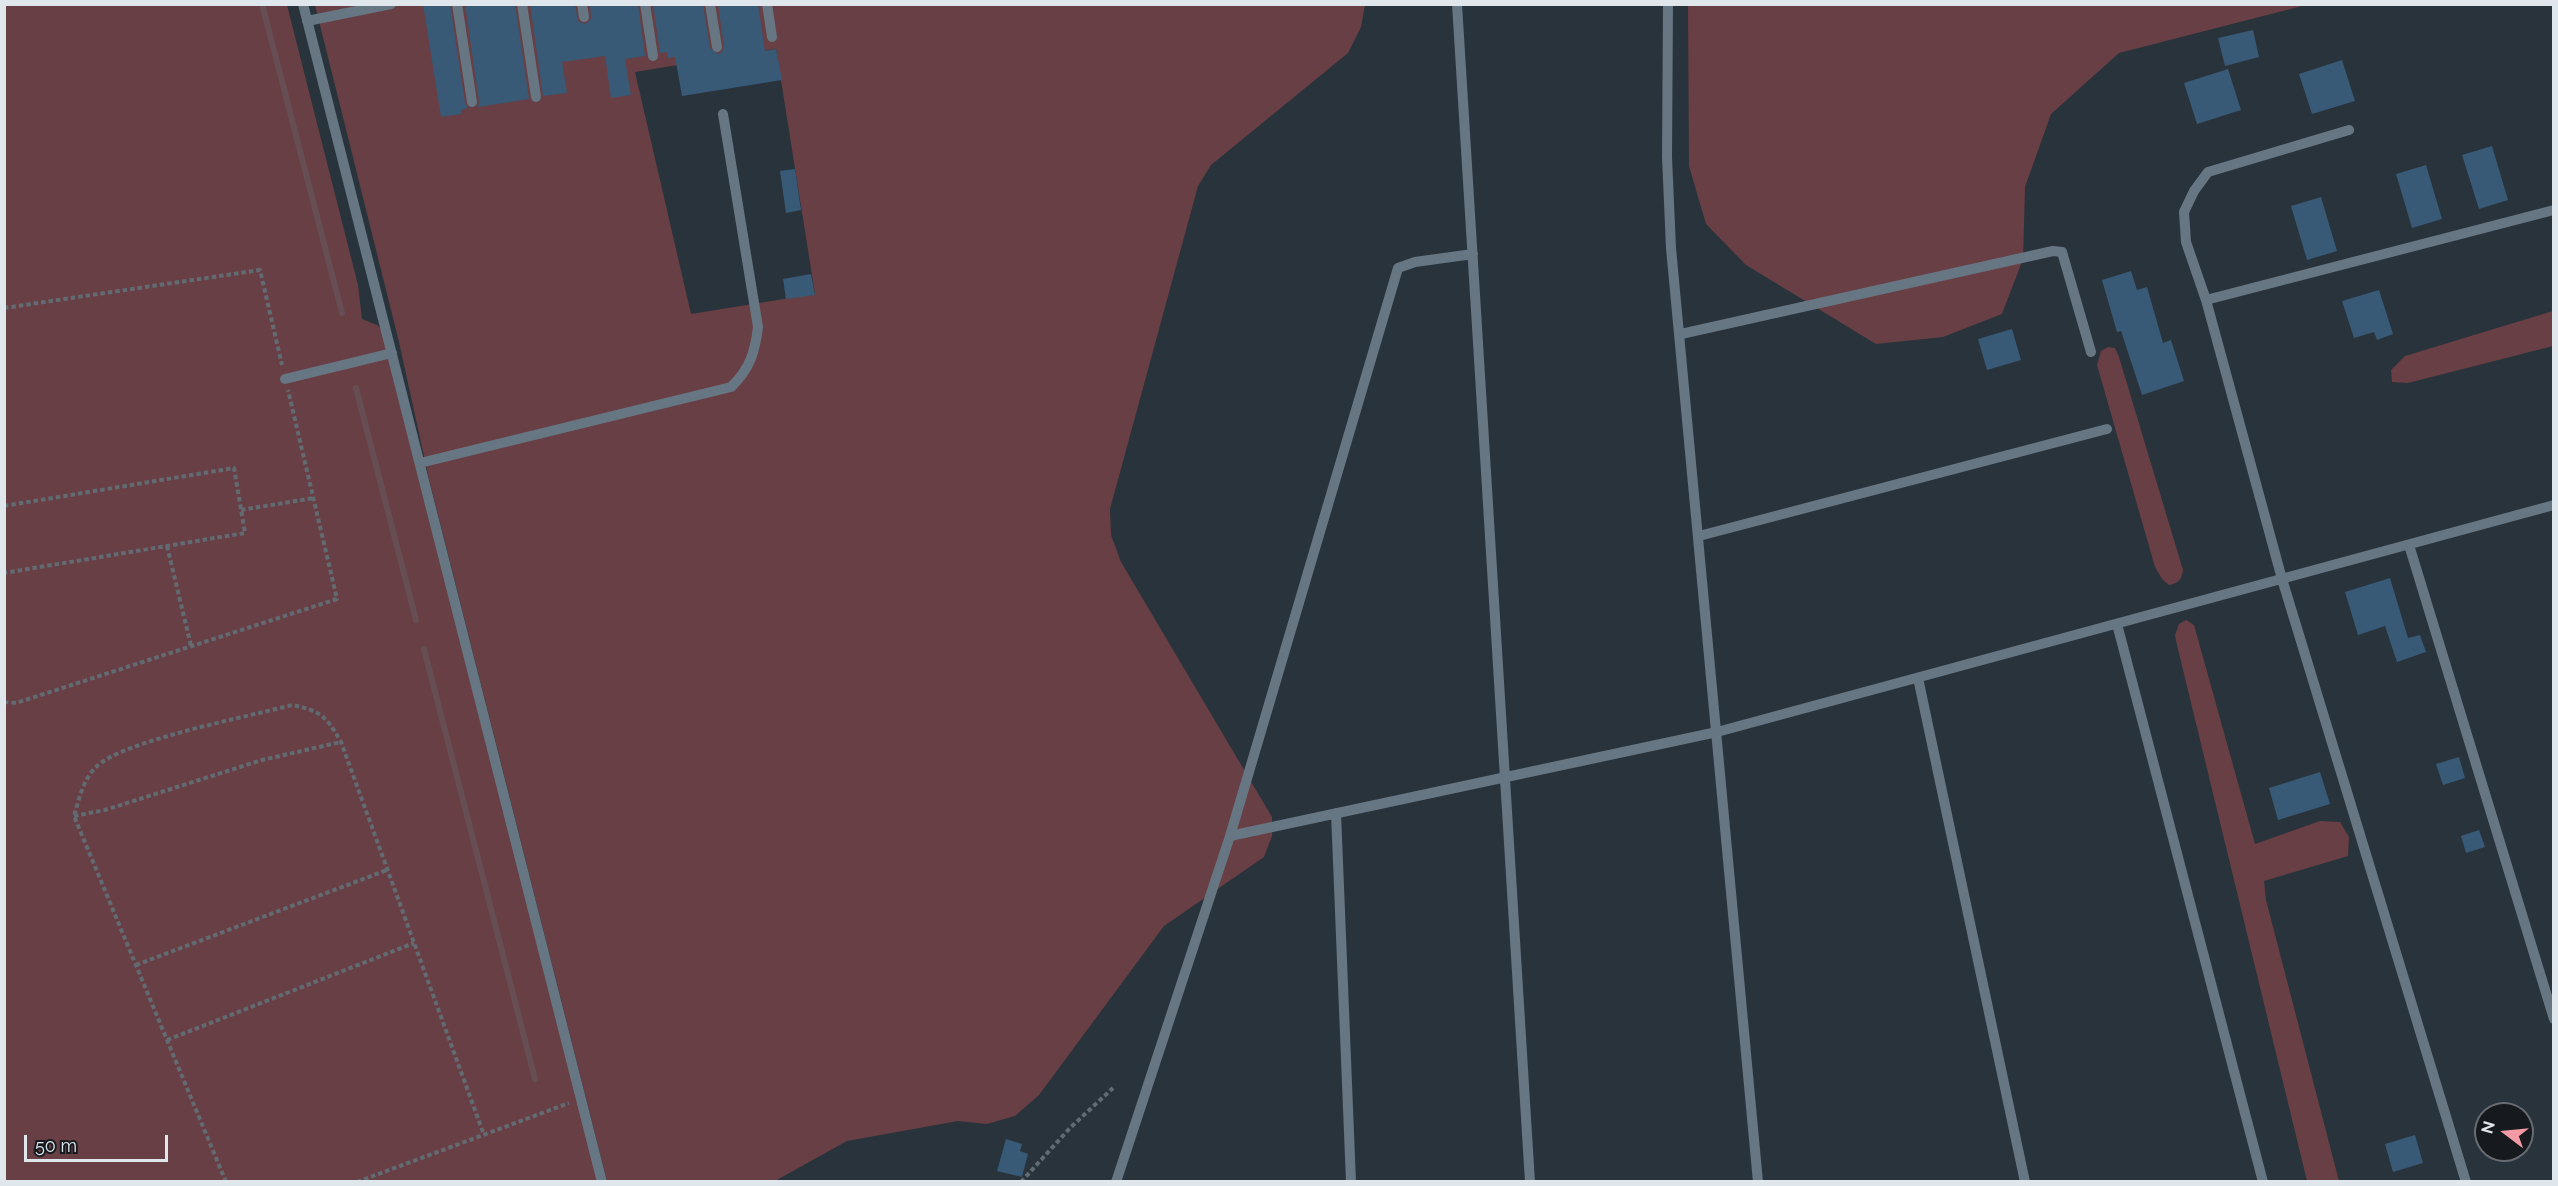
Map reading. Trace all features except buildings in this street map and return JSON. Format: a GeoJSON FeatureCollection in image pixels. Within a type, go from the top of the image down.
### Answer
{"type":"FeatureCollection","features":[{"type":"Feature","properties":{"kind":"lane"},"geometry":{"type":"LineString","coordinates":[[303,4],[602,1182]]}},
{"type":"Feature","properties":{"kind":"lane"},"geometry":{"type":"LineString","coordinates":[[307,21],[391,4]]}},
{"type":"Feature","properties":{"kind":"lane"},"geometry":{"type":"LineString","coordinates":[[456,4],[472,102]]}},
{"type":"Feature","properties":{"kind":"lane"},"geometry":{"type":"LineString","coordinates":[[522,4],[536,97]]}},
{"type":"Feature","properties":{"kind":"lane"},"geometry":{"type":"LineString","coordinates":[[582,4],[584,17]]}},
{"type":"Feature","properties":{"kind":"lane"},"geometry":{"type":"LineString","coordinates":[[645,4],[653,56]]}},
{"type":"Feature","properties":{"kind":"lane"},"geometry":{"type":"LineString","coordinates":[[710,4],[717,47]]}},
{"type":"Feature","properties":{"kind":"lane"},"geometry":{"type":"LineString","coordinates":[[767,4],[772,37]]}},
{"type":"Feature","properties":{"kind":"lane"},"geometry":{"type":"LineString","coordinates":[[1457,4],[1530,1182]]}},
{"type":"Feature","properties":{"kind":"lane"},"geometry":{"type":"LineString","coordinates":[[1668,4],[1667,158],[1671,248],[1681,334],[1758,1182]]}},
{"type":"Feature","properties":{"kind":"lane"},"geometry":{"type":"LineString","coordinates":[[420,463],[731,387],[743,375],[753,355],[758,327],[723,114]]}},
{"type":"Feature","properties":{"kind":"lane"},"geometry":{"type":"LineString","coordinates":[[2349,130],[2208,172],[2194,191],[2184,212],[2186,242],[2206,300],[2282,579],[2466,1182]]}},
{"type":"Feature","properties":{"kind":"lane"},"geometry":{"type":"LineString","coordinates":[[2206,300],[2553,210]]}},
{"type":"Feature","properties":{"kind":"lane"},"geometry":{"type":"LineString","coordinates":[[1681,334],[2053,250],[2062,252],[2091,352]]}},
{"type":"Feature","properties":{"kind":"lane"},"geometry":{"type":"LineString","coordinates":[[1116,1182],[1230,836],[1398,268],[1414,262],[1473,254]]}},
{"type":"Feature","properties":{"kind":"lane"},"geometry":{"type":"LineString","coordinates":[[285,378],[392,353]]}},
{"type":"Feature","properties":{"kind":"lane"},"geometry":{"type":"LineString","coordinates":[[1699,536],[2107,429]]}},
{"type":"Feature","properties":{"kind":"lane"},"geometry":{"type":"LineString","coordinates":[[1230,836],[1717,732],[2553,505]]}},
{"type":"Feature","properties":{"kind":"lane"},"geometry":{"type":"LineString","coordinates":[[2409,545],[2553,1019]]}},
{"type":"Feature","properties":{"kind":"lane"},"geometry":{"type":"LineString","coordinates":[[2117,624],[2263,1182]]}},
{"type":"Feature","properties":{"kind":"lane"},"geometry":{"type":"LineString","coordinates":[[1918,678],[2025,1182]]}},
{"type":"Feature","properties":{"kind":"lane"},"geometry":{"type":"LineString","coordinates":[[1336,813],[1351,1182]]}},
{"type":"Feature","properties":{"kind":"path"},"geometry":{"type":"LineString","coordinates":[[4,308],[260,270],[337,599],[16,703],[4,702]]}},
{"type":"Feature","properties":{"kind":"path"},"geometry":{"type":"LineString","coordinates":[[4,506],[234,468],[245,533],[4,573]]}},
{"type":"Feature","properties":{"kind":"path"},"geometry":{"type":"LineString","coordinates":[[241,510],[314,498]]}},
{"type":"Feature","properties":{"kind":"path"},"geometry":{"type":"LineString","coordinates":[[167,546],[191,646]]}},
{"type":"Feature","properties":{"kind":"path"},"geometry":{"type":"LineString","coordinates":[[226,1182],[74,816],[82,789],[96,767],[120,750],[292,705],[314,710],[328,720],[341,742],[484,1135]]}},
{"type":"Feature","properties":{"kind":"path"},"geometry":{"type":"LineString","coordinates":[[74,816],[105,810],[262,760],[341,742]]}},
{"type":"Feature","properties":{"kind":"path"},"geometry":{"type":"LineString","coordinates":[[136,965],[387,870]]}},
{"type":"Feature","properties":{"kind":"path"},"geometry":{"type":"LineString","coordinates":[[167,1040],[414,943]]}},
{"type":"Feature","properties":{"kind":"path"},"geometry":{"type":"LineString","coordinates":[[1021,1182],[1070,1128],[1113,1088]]}},
{"type":"Feature","properties":{"kind":"path"},"geometry":{"type":"LineString","coordinates":[[357,1182],[581,1100]]}},
{"type":"Feature","properties":{"kind":"shaded area"},"geometry":{"type":"Polygon","coordinates":[[[5,5],[287,5],[358,285],[362,319],[377,325],[387,334],[598,1181],[5,1182],[5,5]]]}},
{"type":"Feature","properties":{"kind":"shaded area"},"geometry":{"type":"Polygon","coordinates":[[[315,5],[1365,5],[1361,27],[1348,53],[1211,165],[1198,186],[1110,509],[1111,535],[1121,562],[1272,817],[1272,836],[1264,857],[1164,926],[1039,1095],[1015,1116],[987,1124],[958,1121],[847,1141],[775,1181],[607,1181],[429,479],[399,342],[315,5]],[[776,49],[635,72],[691,314],[815,294],[776,49]]]}},
{"type":"Feature","properties":{"kind":"shaded area"},"geometry":{"type":"Polygon","coordinates":[[[1688,5],[2306,5],[2119,53],[2051,114],[2025,187],[2023,259],[2002,314],[1943,337],[1876,344],[1746,265],[1706,224],[1689,166],[1688,5]]]}},
{"type":"Feature","properties":{"kind":"shaded area"},"geometry":{"type":"Polygon","coordinates":[[[2553,311],[2553,346],[2408,383],[2392,382],[2391,370],[2405,356],[2553,311]]]}},
{"type":"Feature","properties":{"kind":"shaded area"},"geometry":{"type":"Polygon","coordinates":[[[2108,347],[2115,348],[2119,357],[2183,570],[2178,582],[2169,585],[2162,579],[2155,567],[2097,365],[2101,351],[2108,347]]]}},
{"type":"Feature","properties":{"kind":"shaded area"},"geometry":{"type":"Polygon","coordinates":[[[2186,620],[2194,625],[2255,844],[2320,821],[2340,822],[2349,837],[2348,856],[2264,881],[2266,900],[2339,1181],[2307,1181],[2177,645],[2175,635],[2179,624],[2186,620]]]}},
{"type":"Feature","properties":{"kind":"waterway"},"geometry":{"type":"LineString","coordinates":[[262,4],[342,313]]}},
{"type":"Feature","properties":{"kind":"waterway"},"geometry":{"type":"LineString","coordinates":[[356,388],[416,620]]}},
{"type":"Feature","properties":{"kind":"waterway"},"geometry":{"type":"LineString","coordinates":[[424,649],[535,1079]]}}]}
